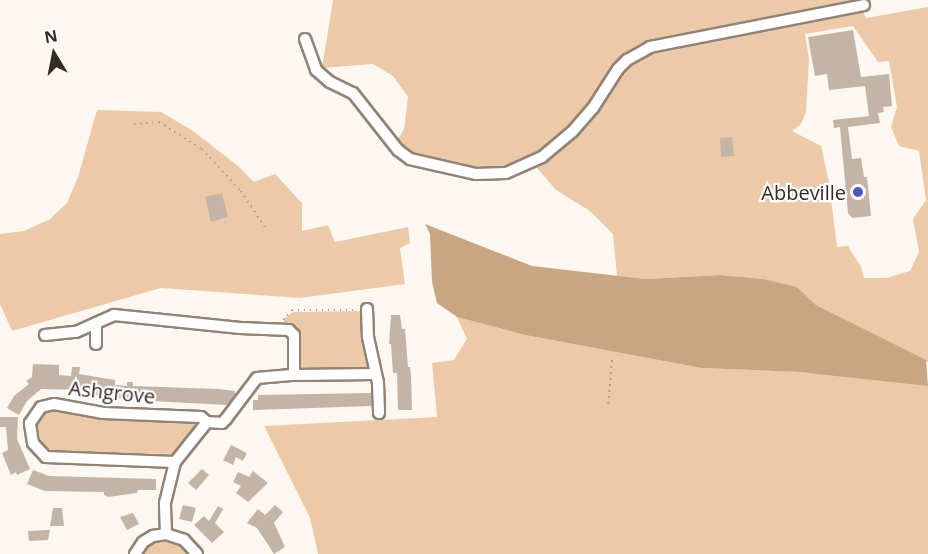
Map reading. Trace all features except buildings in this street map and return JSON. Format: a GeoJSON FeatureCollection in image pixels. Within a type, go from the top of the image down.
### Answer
{"type":"FeatureCollection","features":[{"type":"Feature","properties":{"kind":"street"},"geometry":{"type":"LineString","coordinates":[[305,39],[316,70],[330,82],[354,93],[398,150],[410,159],[476,174],[506,173],[542,157],[572,132],[593,108],[618,69],[627,60],[650,47],[864,5]]}},
{"type":"Feature","properties":{"kind":"street"},"geometry":{"type":"LineString","coordinates":[[367,309],[368,337],[379,413]]}},
{"type":"Feature","properties":{"kind":"street"},"geometry":{"type":"LineString","coordinates":[[45,335],[76,332],[114,315],[283,329],[292,331],[294,335],[294,375]]}},
{"type":"Feature","properties":{"kind":"street"},"geometry":{"type":"LineString","coordinates":[[96,323],[96,344]]}},
{"type":"Feature","properties":{"kind":"street"},"geometry":{"type":"LineString","coordinates":[[166,534],[165,503],[176,462],[207,422],[222,423],[226,419],[257,378],[375,374]]}},
{"type":"Feature","properties":{"kind":"street","name":"Ashgrove"},"geometry":{"type":"LineString","coordinates":[[176,462],[46,457],[33,442],[30,423],[41,407],[54,404],[103,413],[201,417],[207,422]]}},
{"type":"Feature","properties":{"kind":"street"},"geometry":{"type":"LineString","coordinates":[[135,554],[143,542],[153,536],[166,534],[184,540],[197,554]]}},
{"type":"Feature","properties":{"kind":"path"},"geometry":{"type":"LineString","coordinates":[[134,124],[159,123],[202,148],[241,191],[267,230]]}},
{"type":"Feature","properties":{"kind":"path"},"geometry":{"type":"LineString","coordinates":[[283,329],[283,318],[292,310],[367,309]]}},
{"type":"Feature","properties":{"kind":"path"},"geometry":{"type":"LineString","coordinates":[[608,404],[612,359]]}},
{"type":"Feature","properties":{"kind":"shaded area"},"geometry":{"type":"Polygon","coordinates":[[[333,0],[862,0],[858,1],[866,18],[928,7],[928,362],[816,305],[797,287],[764,279],[720,275],[645,279],[617,276],[613,234],[590,211],[556,190],[531,161],[510,169],[468,169],[433,162],[394,146],[404,129],[408,97],[393,76],[373,64],[322,68],[333,0]],[[853,26],[805,34],[809,59],[806,112],[801,124],[792,131],[821,146],[829,182],[837,247],[848,246],[861,267],[864,278],[886,278],[910,271],[919,252],[913,219],[926,200],[919,151],[899,146],[891,127],[897,107],[889,61],[878,62],[853,26]]]}},
{"type":"Feature","properties":{"kind":"shaded area"},"geometry":{"type":"Polygon","coordinates":[[[97,110],[161,112],[193,131],[238,166],[254,182],[275,174],[302,203],[302,231],[328,225],[335,242],[408,227],[410,243],[400,248],[405,284],[300,298],[161,288],[12,331],[0,304],[0,234],[24,231],[50,219],[67,203],[78,177],[97,110]]]}},
{"type":"Feature","properties":{"kind":"shaded area"},"geometry":{"type":"Polygon","coordinates":[[[425,224],[532,266],[645,279],[720,275],[764,279],[797,287],[816,305],[926,360],[928,386],[799,372],[701,368],[525,335],[457,317],[437,303],[432,282],[430,234],[425,224]]]}},
{"type":"Feature","properties":{"kind":"shaded area"},"geometry":{"type":"Polygon","coordinates":[[[363,311],[368,367],[364,369],[301,370],[291,326],[284,324],[284,319],[293,312],[363,311]]]}},
{"type":"Feature","properties":{"kind":"shaded area"},"geometry":{"type":"Polygon","coordinates":[[[457,317],[525,335],[701,368],[799,372],[928,383],[928,554],[318,554],[310,518],[264,426],[437,417],[432,363],[454,360],[467,339],[457,317]]]}},
{"type":"Feature","properties":{"kind":"shaded area"},"geometry":{"type":"Polygon","coordinates":[[[49,408],[100,419],[194,422],[197,426],[174,454],[55,452],[43,444],[35,429],[36,418],[49,408]]]}},
{"type":"Feature","properties":{"kind":"shaded area"},"geometry":{"type":"Polygon","coordinates":[[[160,538],[171,538],[183,543],[191,554],[139,554],[148,543],[160,538]]]}},
{"type":"Feature","properties":{"kind":"place","name":"Abbeville"},"geometry":{"type":"Point","coordinates":[858,192]}}]}
